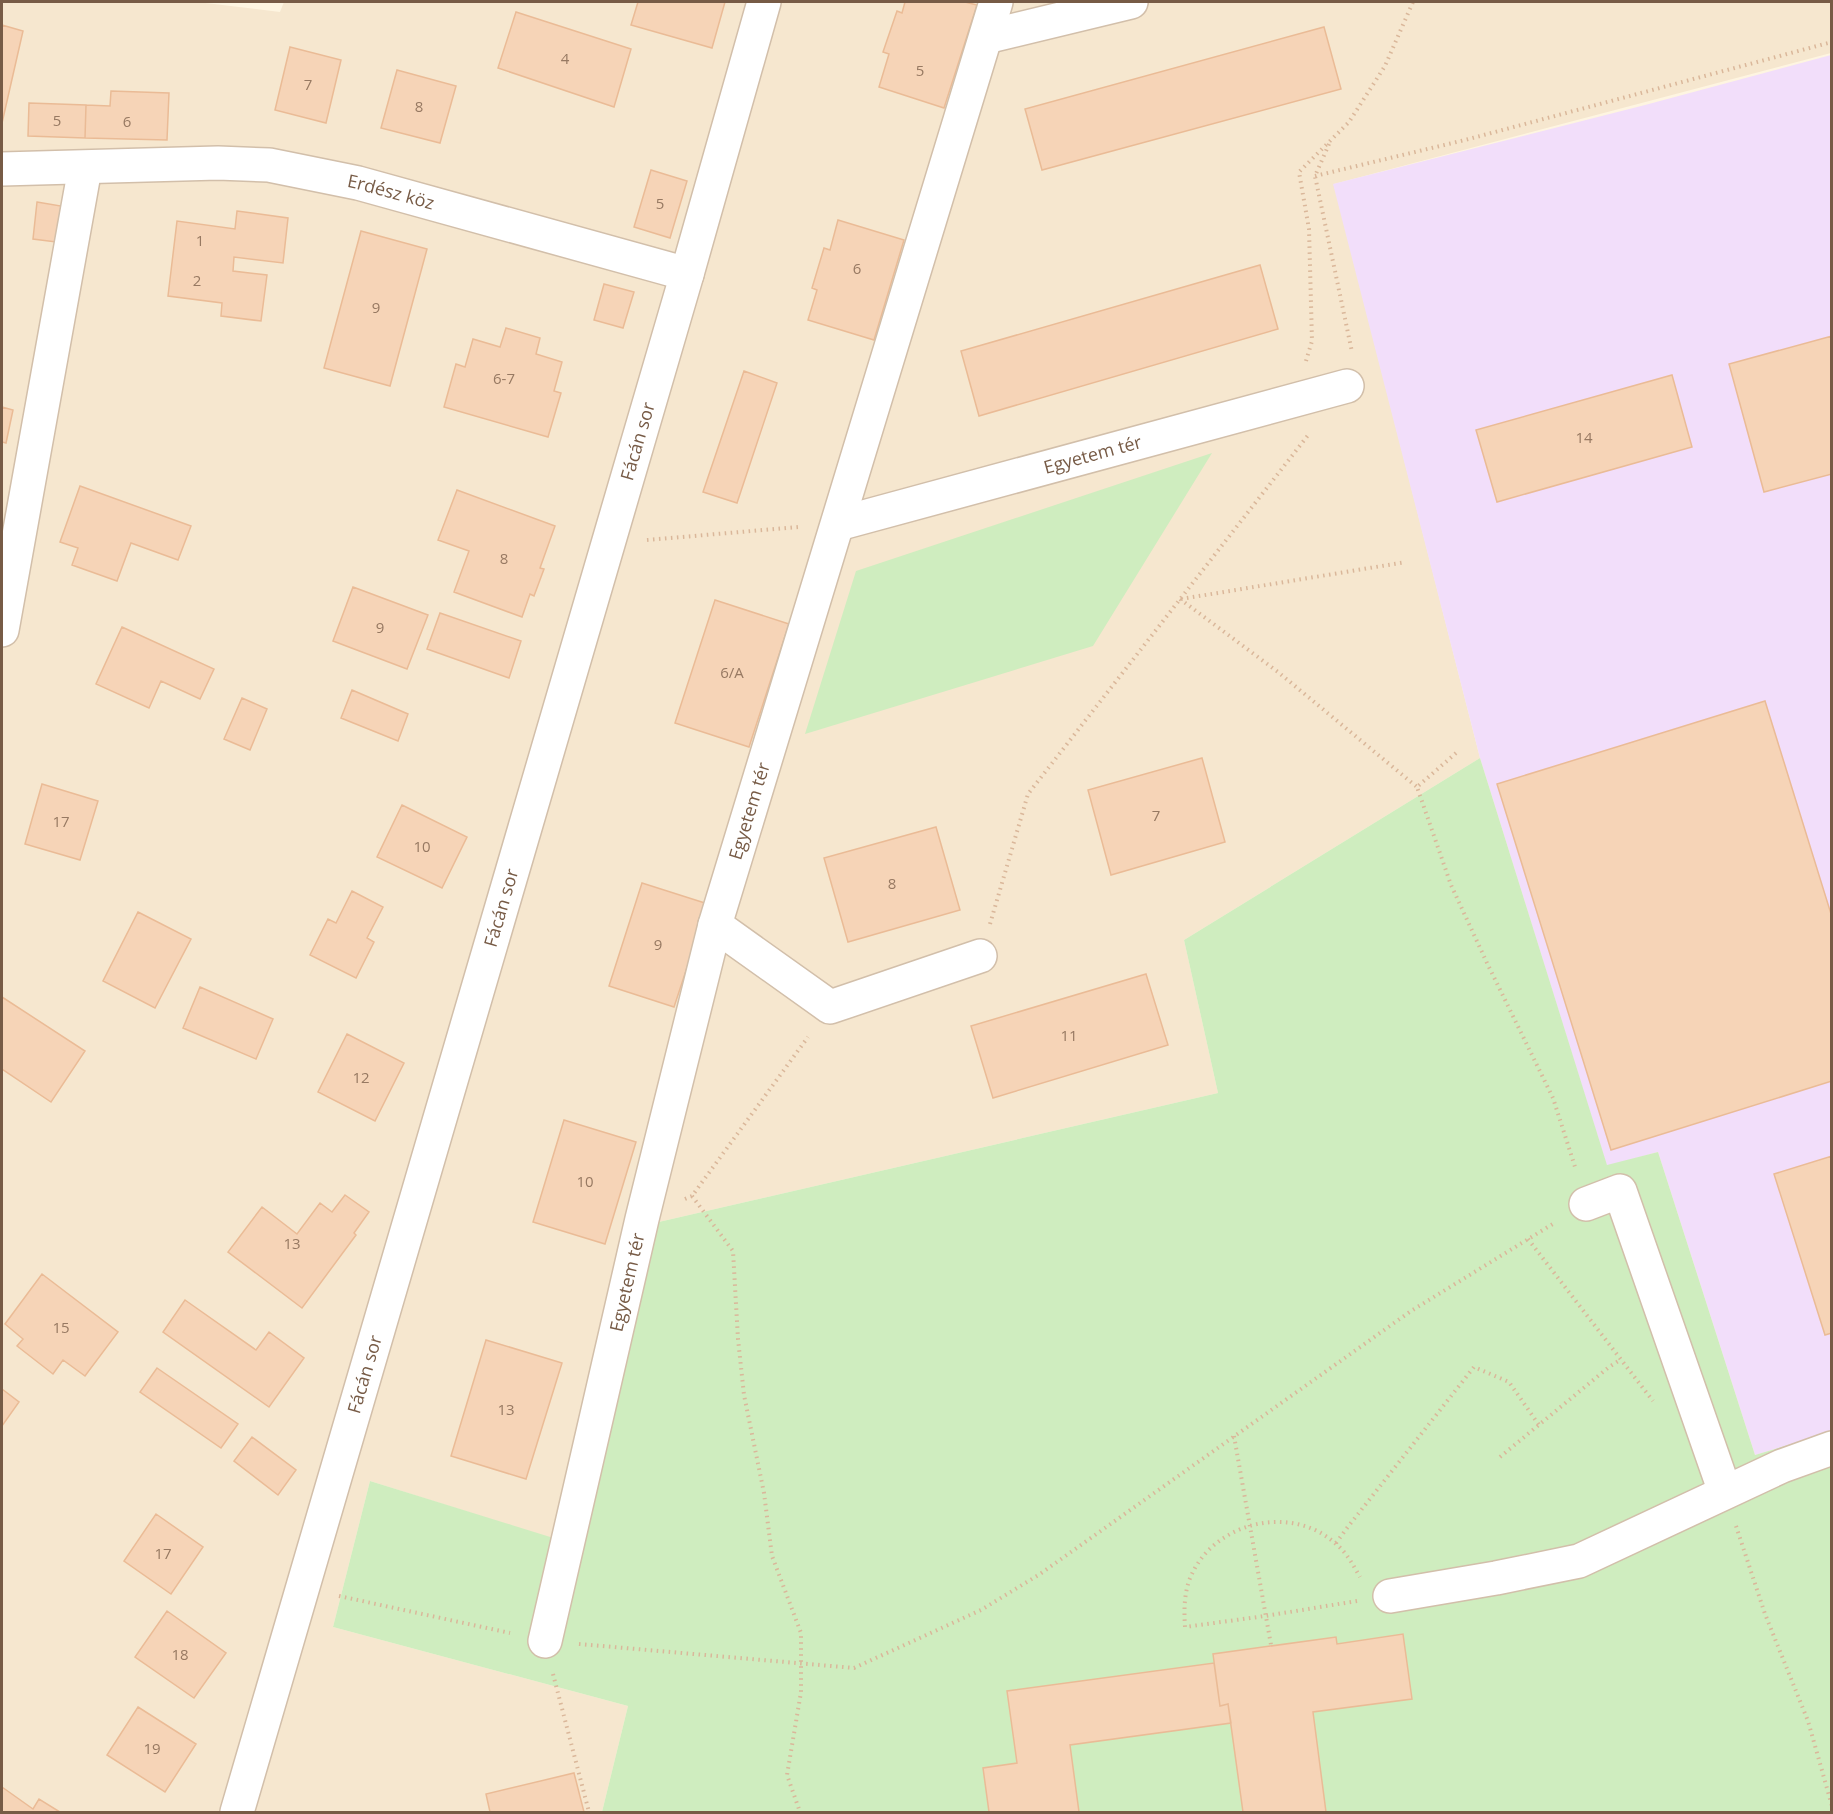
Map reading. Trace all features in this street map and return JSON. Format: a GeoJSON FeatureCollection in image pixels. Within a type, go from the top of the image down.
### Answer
{"type":"FeatureCollection","features":[{"type":"Feature","properties":{"kind":"street","name":"Fácán sor"},"geometry":{"type":"LineString","coordinates":[[237,1812],[687,274],[764,2]]}},
{"type":"Feature","properties":{"kind":"street","name":"Egyetem tér"},"geometry":{"type":"LineString","coordinates":[[545,1641],[642,1219],[715,925],[996,2]]}},
{"type":"Feature","properties":{"kind":"street"},"geometry":{"type":"LineString","coordinates":[[986,37],[1131,2]]}},
{"type":"Feature","properties":{"kind":"street","name":"Erdész köz"},"geometry":{"type":"LineString","coordinates":[[2,169],[218,163],[269,165],[358,183],[687,274]]}},
{"type":"Feature","properties":{"kind":"street"},"geometry":{"type":"LineString","coordinates":[[2,630],[85,168]]}},
{"type":"Feature","properties":{"kind":"street","name":"Egyetem tér"},"geometry":{"type":"LineString","coordinates":[[838,524],[1293,400],[1350,373]]}},
{"type":"Feature","properties":{"kind":"street"},"geometry":{"type":"LineString","coordinates":[[715,925],[830,1007],[980,956]]}},
{"type":"Feature","properties":{"kind":"street"},"geometry":{"type":"LineString","coordinates":[[1586,1204],[1620,1191],[1725,1492]]}},
{"type":"Feature","properties":{"kind":"street"},"geometry":{"type":"LineString","coordinates":[[1378,1598],[1579,1561],[1782,1466],[1832,1448]]}},
{"type":"Feature","properties":{"kind":"path"},"geometry":{"type":"LineString","coordinates":[[1293,400],[1312,341],[1309,229],[1299,172],[1349,122],[1385,66],[1413,2]]}},
{"type":"Feature","properties":{"kind":"path"},"geometry":{"type":"LineString","coordinates":[[1315,176],[1465,140],[1832,42]]}},
{"type":"Feature","properties":{"kind":"path"},"geometry":{"type":"LineString","coordinates":[[1331,140],[1315,176],[1350,373]]}},
{"type":"Feature","properties":{"kind":"path"},"geometry":{"type":"LineString","coordinates":[[980,956],[1028,794],[1311,432]]}},
{"type":"Feature","properties":{"kind":"path"},"geometry":{"type":"LineString","coordinates":[[646,540],[838,524]]}},
{"type":"Feature","properties":{"kind":"path"},"geometry":{"type":"LineString","coordinates":[[1180,599],[1406,562]]}},
{"type":"Feature","properties":{"kind":"path"},"geometry":{"type":"LineString","coordinates":[[303,1588],[545,1641],[854,1668],[981,1610],[1040,1574],[1412,1311],[1586,1204],[1553,1098],[1451,885],[1418,787],[1278,672],[1180,599]]}},
{"type":"Feature","properties":{"kind":"path"},"geometry":{"type":"LineString","coordinates":[[1418,787],[1456,753]]}},
{"type":"Feature","properties":{"kind":"path"},"geometry":{"type":"LineString","coordinates":[[800,1812],[787,1775],[801,1692],[801,1633],[772,1556],[764,1493],[744,1395],[733,1251],[692,1196],[830,1007]]}},
{"type":"Feature","properties":{"kind":"path"},"geometry":{"type":"LineString","coordinates":[[1528,1239],[1655,1404]]}},
{"type":"Feature","properties":{"kind":"path"},"geometry":{"type":"LineString","coordinates":[[1500,1457],[1620,1360]]}},
{"type":"Feature","properties":{"kind":"path"},"geometry":{"type":"LineString","coordinates":[[1336,1544],[1474,1367],[1509,1382],[1539,1425]]}},
{"type":"Feature","properties":{"kind":"path"},"geometry":{"type":"LineString","coordinates":[[1234,1437],[1270,1645]]}},
{"type":"Feature","properties":{"kind":"path"},"geometry":{"type":"LineString","coordinates":[[1725,1492],[1765,1614],[1808,1721],[1832,1806]]}},
{"type":"Feature","properties":{"kind":"path"},"geometry":{"type":"LineString","coordinates":[[1284,1521],[1308,1527],[1336,1544],[1348,1556],[1360,1577],[1378,1598],[1185,1627],[1184,1603],[1190,1581],[1199,1563],[1215,1544],[1236,1530],[1262,1522],[1284,1521]]}},
{"type":"Feature","properties":{"kind":"path"},"geometry":{"type":"LineString","coordinates":[[545,1641],[589,1812]]}},
{"type":"Feature","properties":{"kind":"shaded area"},"geometry":{"type":"Polygon","coordinates":[[[2,2],[197,2],[280,12],[284,2],[1831,2],[1831,53],[1334,184],[1480,758],[1184,940],[1218,1093],[650,1224],[576,1546],[370,1481],[333,1627],[628,1706],[602,1812],[2,1812],[2,2]]]}},
{"type":"Feature","properties":{"kind":"shaded area"},"geometry":{"type":"Polygon","coordinates":[[[1831,55],[1831,1432],[1755,1455],[1658,1152],[1607,1166],[1480,758],[1333,184],[1831,55]]]}},
{"type":"Feature","properties":{"kind":"green space"},"geometry":{"type":"Polygon","coordinates":[[[1212,453],[1093,646],[805,734],[856,571],[1212,453]]]}},
{"type":"Feature","properties":{"kind":"green space"},"geometry":{"type":"Polygon","coordinates":[[[1480,758],[1607,1165],[1658,1152],[1755,1455],[1831,1432],[1831,1812],[602,1812],[628,1706],[333,1627],[370,1481],[576,1545],[650,1224],[1218,1093],[1184,940],[1480,758]]]}},
{"type":"Feature","properties":{"kind":"building"},"geometry":{"type":"Polygon","coordinates":[[[638,2],[725,2],[712,48],[631,25],[638,2]]]}},
{"type":"Feature","properties":{"kind":"building"},"geometry":{"type":"Polygon","coordinates":[[[905,2],[965,2],[977,5],[944,108],[879,87],[889,54],[883,52],[897,11],[902,13],[905,2]]]}},
{"type":"Feature","properties":{"kind":"building"},"geometry":{"type":"Polygon","coordinates":[[[516,12],[631,49],[614,107],[498,68],[516,12]]]}},
{"type":"Feature","properties":{"kind":"building"},"geometry":{"type":"Polygon","coordinates":[[[2,25],[23,31],[2,123],[2,25]]]}},
{"type":"Feature","properties":{"kind":"building"},"geometry":{"type":"Polygon","coordinates":[[[1324,27],[1341,89],[1042,170],[1025,109],[1324,27]]]}},
{"type":"Feature","properties":{"kind":"building"},"geometry":{"type":"Polygon","coordinates":[[[290,47],[341,60],[326,123],[275,110],[290,47]]]}},
{"type":"Feature","properties":{"kind":"building"},"geometry":{"type":"Polygon","coordinates":[[[397,70],[456,86],[440,143],[381,128],[397,70]]]}},
{"type":"Feature","properties":{"kind":"building"},"geometry":{"type":"Polygon","coordinates":[[[111,91],[169,93],[167,140],[85,138],[86,105],[110,106],[111,91]]]}},
{"type":"Feature","properties":{"kind":"building"},"geometry":{"type":"Polygon","coordinates":[[[29,103],[86,105],[85,138],[28,136],[29,103]]]}},
{"type":"Feature","properties":{"kind":"building"},"geometry":{"type":"Polygon","coordinates":[[[651,170],[687,181],[670,238],[634,227],[651,170]]]}},
{"type":"Feature","properties":{"kind":"building"},"geometry":{"type":"Polygon","coordinates":[[[37,202],[61,206],[56,242],[33,239],[37,202]]]}},
{"type":"Feature","properties":{"kind":"building"},"geometry":{"type":"Polygon","coordinates":[[[237,211],[288,218],[283,263],[234,257],[233,271],[267,275],[261,321],[221,316],[222,303],[168,296],[177,221],[235,229],[237,211]]]}},
{"type":"Feature","properties":{"kind":"building"},"geometry":{"type":"Polygon","coordinates":[[[838,220],[904,240],[874,340],[808,320],[817,290],[812,288],[824,248],[830,250],[838,220]]]}},
{"type":"Feature","properties":{"kind":"building"},"geometry":{"type":"Polygon","coordinates":[[[361,231],[427,249],[390,386],[324,368],[361,231]]]}},
{"type":"Feature","properties":{"kind":"building"},"geometry":{"type":"Polygon","coordinates":[[[1260,265],[1278,329],[979,416],[961,351],[1260,265]]]}},
{"type":"Feature","properties":{"kind":"building"},"geometry":{"type":"Polygon","coordinates":[[[604,284],[634,292],[623,328],[594,320],[604,284]]]}},
{"type":"Feature","properties":{"kind":"building"},"geometry":{"type":"Polygon","coordinates":[[[506,328],[540,338],[536,354],[562,362],[554,391],[561,393],[548,437],[444,407],[456,364],[465,367],[473,339],[500,347],[506,328]]]}},
{"type":"Feature","properties":{"kind":"building"},"geometry":{"type":"Polygon","coordinates":[[[1832,336],[1832,474],[1764,492],[1729,364],[1832,336]]]}},
{"type":"Feature","properties":{"kind":"building"},"geometry":{"type":"Polygon","coordinates":[[[744,371],[777,383],[737,503],[703,492],[744,371]]]}},
{"type":"Feature","properties":{"kind":"building"},"geometry":{"type":"Polygon","coordinates":[[[1672,375],[1692,447],[1497,502],[1476,430],[1672,375]]]}},
{"type":"Feature","properties":{"kind":"building"},"geometry":{"type":"Polygon","coordinates":[[[2,407],[13,410],[6,443],[2,442],[2,407]]]}},
{"type":"Feature","properties":{"kind":"building"},"geometry":{"type":"Polygon","coordinates":[[[80,486],[191,526],[178,560],[131,543],[117,581],[72,565],[78,548],[60,542],[80,486]]]}},
{"type":"Feature","properties":{"kind":"building"},"geometry":{"type":"Polygon","coordinates":[[[457,490],[555,526],[540,568],[544,569],[534,596],[530,594],[522,617],[454,592],[469,551],[438,540],[457,490]]]}},
{"type":"Feature","properties":{"kind":"building"},"geometry":{"type":"Polygon","coordinates":[[[353,587],[428,615],[407,669],[333,641],[353,587]]]}},
{"type":"Feature","properties":{"kind":"building"},"geometry":{"type":"Polygon","coordinates":[[[715,600],[789,624],[749,747],[675,723],[715,600]]]}},
{"type":"Feature","properties":{"kind":"building"},"geometry":{"type":"Polygon","coordinates":[[[440,613],[521,641],[509,678],[427,649],[440,613]]]}},
{"type":"Feature","properties":{"kind":"building"},"geometry":{"type":"Polygon","coordinates":[[[122,627],[214,669],[200,699],[161,681],[149,708],[96,684],[122,627]]]}},
{"type":"Feature","properties":{"kind":"building"},"geometry":{"type":"Polygon","coordinates":[[[352,690],[408,714],[398,741],[341,718],[352,690]]]}},
{"type":"Feature","properties":{"kind":"building"},"geometry":{"type":"Polygon","coordinates":[[[242,698],[267,709],[250,750],[224,739],[242,698]]]}},
{"type":"Feature","properties":{"kind":"building"},"geometry":{"type":"Polygon","coordinates":[[[1765,701],[1832,917],[1832,1081],[1611,1150],[1497,784],[1765,701]]]}},
{"type":"Feature","properties":{"kind":"building"},"geometry":{"type":"Polygon","coordinates":[[[1202,758],[1225,842],[1111,875],[1088,790],[1202,758]]]}},
{"type":"Feature","properties":{"kind":"building"},"geometry":{"type":"Polygon","coordinates":[[[42,784],[98,801],[80,860],[25,844],[42,784]]]}},
{"type":"Feature","properties":{"kind":"building"},"geometry":{"type":"Polygon","coordinates":[[[402,805],[467,837],[442,888],[377,857],[402,805]]]}},
{"type":"Feature","properties":{"kind":"building"},"geometry":{"type":"Polygon","coordinates":[[[936,827],[960,910],[848,942],[824,858],[936,827]]]}},
{"type":"Feature","properties":{"kind":"building"},"geometry":{"type":"Polygon","coordinates":[[[642,883],[708,904],[674,1007],[609,986],[642,883]]]}},
{"type":"Feature","properties":{"kind":"building"},"geometry":{"type":"Polygon","coordinates":[[[352,891],[383,907],[367,938],[374,942],[356,978],[310,955],[328,919],[336,923],[352,891]]]}},
{"type":"Feature","properties":{"kind":"building"},"geometry":{"type":"Polygon","coordinates":[[[138,912],[191,939],[155,1008],[103,981],[138,912]]]}},
{"type":"Feature","properties":{"kind":"building"},"geometry":{"type":"Polygon","coordinates":[[[1146,974],[1168,1045],[993,1098],[971,1026],[1146,974]]]}},
{"type":"Feature","properties":{"kind":"building"},"geometry":{"type":"Polygon","coordinates":[[[200,987],[273,1019],[256,1059],[183,1028],[200,987]]]}},
{"type":"Feature","properties":{"kind":"building"},"geometry":{"type":"Polygon","coordinates":[[[2,997],[85,1051],[51,1102],[2,1069],[2,997]]]}},
{"type":"Feature","properties":{"kind":"building"},"geometry":{"type":"Polygon","coordinates":[[[347,1034],[404,1063],[375,1121],[318,1092],[347,1034]]]}},
{"type":"Feature","properties":{"kind":"building"},"geometry":{"type":"Polygon","coordinates":[[[564,1120],[636,1142],[605,1244],[533,1222],[564,1120]]]}},
{"type":"Feature","properties":{"kind":"building"},"geometry":{"type":"Polygon","coordinates":[[[1832,1156],[1832,1333],[1825,1335],[1774,1174],[1832,1156]]]}},
{"type":"Feature","properties":{"kind":"building"},"geometry":{"type":"Polygon","coordinates":[[[345,1195],[369,1212],[354,1233],[356,1235],[302,1308],[228,1252],[262,1207],[297,1234],[320,1203],[332,1212],[345,1195]]]}},
{"type":"Feature","properties":{"kind":"building"},"geometry":{"type":"Polygon","coordinates":[[[42,1274],[118,1332],[85,1376],[63,1360],[53,1374],[17,1346],[23,1339],[5,1324],[42,1274]]]}},
{"type":"Feature","properties":{"kind":"building"},"geometry":{"type":"Polygon","coordinates":[[[185,1300],[256,1350],[269,1332],[304,1358],[269,1407],[163,1332],[185,1300]]]}},
{"type":"Feature","properties":{"kind":"building"},"geometry":{"type":"Polygon","coordinates":[[[486,1340],[562,1363],[526,1479],[451,1456],[486,1340]]]}},
{"type":"Feature","properties":{"kind":"building"},"geometry":{"type":"Polygon","coordinates":[[[157,1368],[238,1424],[221,1448],[140,1392],[157,1368]]]}},
{"type":"Feature","properties":{"kind":"building"},"geometry":{"type":"Polygon","coordinates":[[[2,1389],[19,1402],[2,1426],[2,1389]]]}},
{"type":"Feature","properties":{"kind":"building"},"geometry":{"type":"Polygon","coordinates":[[[252,1437],[296,1470],[278,1495],[234,1461],[252,1437]]]}},
{"type":"Feature","properties":{"kind":"building"},"geometry":{"type":"Polygon","coordinates":[[[156,1514],[203,1547],[171,1594],[124,1561],[156,1514]]]}},
{"type":"Feature","properties":{"kind":"building"},"geometry":{"type":"Polygon","coordinates":[[[167,1611],[226,1653],[194,1698],[135,1657],[167,1611]]]}},
{"type":"Feature","properties":{"kind":"building"},"geometry":{"type":"Polygon","coordinates":[[[1403,1634],[1412,1699],[1313,1712],[1326,1812],[1243,1812],[1228,1704],[1220,1706],[1213,1654],[1336,1637],[1337,1644],[1403,1634]]]}},
{"type":"Feature","properties":{"kind":"building"},"geometry":{"type":"Polygon","coordinates":[[[1214,1663],[1220,1706],[1228,1704],[1231,1723],[1070,1745],[1079,1812],[989,1812],[983,1768],[1017,1763],[1007,1691],[1214,1663]]]}},
{"type":"Feature","properties":{"kind":"building"},"geometry":{"type":"Polygon","coordinates":[[[138,1707],[196,1744],[165,1792],[107,1755],[138,1707]]]}},
{"type":"Feature","properties":{"kind":"building"},"geometry":{"type":"Polygon","coordinates":[[[574,1773],[584,1812],[490,1812],[486,1794],[574,1773]]]}},
{"type":"Feature","properties":{"kind":"building"},"geometry":{"type":"Polygon","coordinates":[[[2,1787],[33,1809],[39,1799],[60,1812],[2,1812],[2,1787]]]}}]}
